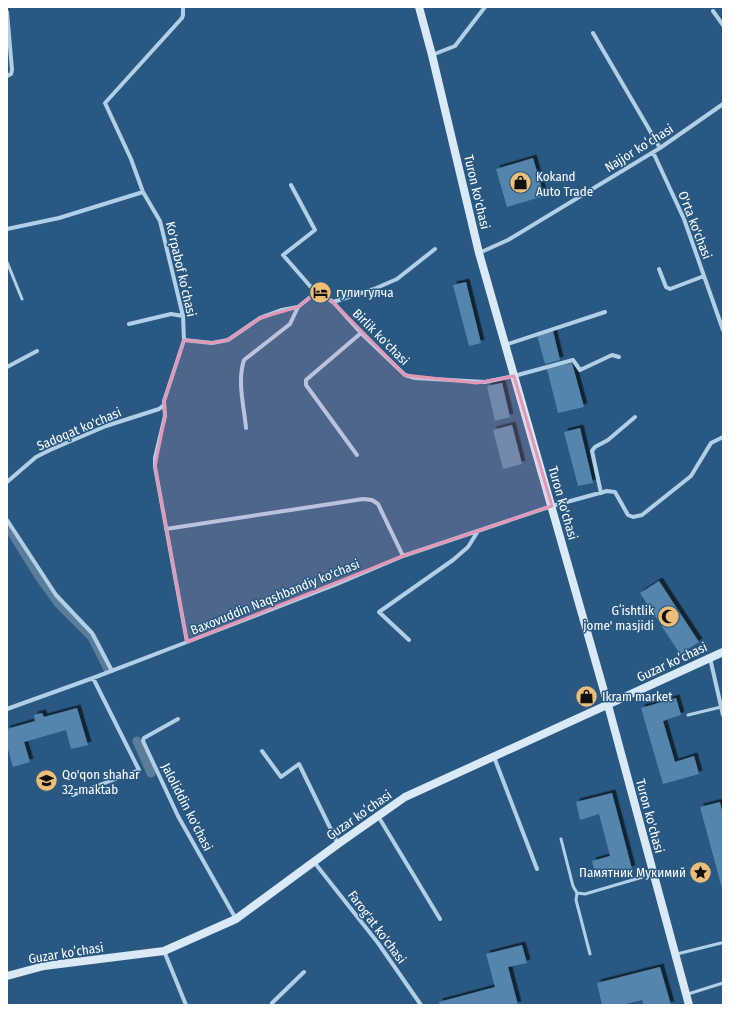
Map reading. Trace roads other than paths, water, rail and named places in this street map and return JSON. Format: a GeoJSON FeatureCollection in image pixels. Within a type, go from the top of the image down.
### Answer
{"type":"FeatureCollection","features":[{"type":"Feature","properties":{"kind":"main road","name":"Turon ko'chasi"},"geometry":{"type":"LineString","coordinates":[[419,7],[432,55],[479,252],[608,705],[689,1005]]}},
{"type":"Feature","properties":{"kind":"main road","name":"Guzar koʻchasi"},"geometry":{"type":"LineString","coordinates":[[7,976],[44,966],[164,951],[236,919],[405,797],[723,652]]}},
{"type":"Feature","properties":{"kind":"street","name":"Ko'rpabof koʻchasi"},"geometry":{"type":"LineString","coordinates":[[183,7],[182,18],[105,103],[131,159],[144,192],[160,221],[183,316],[184,340],[164,401],[165,416],[155,458],[155,467],[187,642]]}},
{"type":"Feature","properties":{"kind":"street"},"geometry":{"type":"LineString","coordinates":[[432,55],[454,46],[486,7]]}},
{"type":"Feature","properties":{"kind":"street"},"geometry":{"type":"LineString","coordinates":[[713,11],[723,25]]}},
{"type":"Feature","properties":{"kind":"street"},"geometry":{"type":"LineString","coordinates":[[7,12],[12,70],[11,74],[7,76]]}},
{"type":"Feature","properties":{"kind":"street"},"geometry":{"type":"LineString","coordinates":[[593,33],[660,148]]}},
{"type":"Feature","properties":{"kind":"street","name":"Najjor koʻchasi"},"geometry":{"type":"LineString","coordinates":[[479,252],[508,240],[660,148],[723,104]]}},
{"type":"Feature","properties":{"kind":"street","name":"O'rta ko'chasi"},"geometry":{"type":"LineString","coordinates":[[653,152],[684,219],[723,330]]}},
{"type":"Feature","properties":{"kind":"street","name":"Birlik ko'chasi"},"geometry":{"type":"LineString","coordinates":[[291,185],[315,230],[283,255],[310,286],[333,302],[360,334],[405,375],[411,377],[478,382],[514,376],[573,360],[580,370],[612,356],[619,357]]}},
{"type":"Feature","properties":{"kind":"street"},"geometry":{"type":"LineString","coordinates":[[7,229],[59,218],[144,192]]}},
{"type":"Feature","properties":{"kind":"street"},"geometry":{"type":"LineString","coordinates":[[333,302],[374,289],[397,279],[435,249]]}},
{"type":"Feature","properties":{"kind":"street"},"geometry":{"type":"LineString","coordinates":[[659,269],[666,287],[670,289],[704,276]]}},
{"type":"Feature","properties":{"kind":"street"},"geometry":{"type":"LineString","coordinates":[[246,428],[241,378],[241,369],[244,360],[290,324],[298,307],[318,291]]}},
{"type":"Feature","properties":{"kind":"street"},"geometry":{"type":"LineString","coordinates":[[184,340],[212,343],[228,340],[260,318],[282,310],[298,307]]}},
{"type":"Feature","properties":{"kind":"street"},"geometry":{"type":"LineString","coordinates":[[505,345],[604,312]]}},
{"type":"Feature","properties":{"kind":"street"},"geometry":{"type":"LineString","coordinates":[[129,324],[171,314],[183,316]]}},
{"type":"Feature","properties":{"kind":"street"},"geometry":{"type":"LineString","coordinates":[[357,455],[305,382],[360,334]]}},
{"type":"Feature","properties":{"kind":"street"},"geometry":{"type":"LineString","coordinates":[[7,367],[37,351]]}},
{"type":"Feature","properties":{"kind":"street","name":"Sadoqat ko'chasi"},"geometry":{"type":"LineString","coordinates":[[7,482],[36,458],[50,450],[106,426],[159,409],[164,405]]}},
{"type":"Feature","properties":{"kind":"street"},"geometry":{"type":"LineString","coordinates":[[635,417],[608,440],[592,451],[601,493],[607,491],[615,492],[628,515],[633,517],[642,515],[691,476],[711,443],[723,437]]}},
{"type":"Feature","properties":{"kind":"street","name":"Baxovuddin Naqshbandiy ko'chasi"},"geometry":{"type":"LineString","coordinates":[[7,709],[112,671],[337,584],[403,556],[552,506],[601,493]]}},
{"type":"Feature","properties":{"kind":"street"},"geometry":{"type":"LineString","coordinates":[[166,529],[363,499],[372,500],[378,504],[403,556]]}},
{"type":"Feature","properties":{"kind":"street"},"geometry":{"type":"LineString","coordinates":[[7,520],[56,594],[92,632],[112,671]]}},
{"type":"Feature","properties":{"kind":"street"},"geometry":{"type":"LineString","coordinates":[[409,640],[379,612],[453,560],[468,547],[478,531]]}},
{"type":"Feature","properties":{"kind":"street"},"geometry":{"type":"LineString","coordinates":[[710,657],[723,715]]}},
{"type":"Feature","properties":{"kind":"street"},"geometry":{"type":"LineString","coordinates":[[73,795],[139,770],[93,678]]}},
{"type":"Feature","properties":{"kind":"street","name":"Jaloliddin ko'chasi"},"geometry":{"type":"LineString","coordinates":[[178,720],[144,738],[143,741],[178,816],[236,919]]}},
{"type":"Feature","properties":{"kind":"street"},"geometry":{"type":"LineString","coordinates":[[262,751],[281,777],[299,764],[338,844]]}},
{"type":"Feature","properties":{"kind":"street"},"geometry":{"type":"LineString","coordinates":[[494,757],[537,869]]}},
{"type":"Feature","properties":{"kind":"street"},"geometry":{"type":"LineString","coordinates":[[378,816],[440,919]]}},
{"type":"Feature","properties":{"kind":"street","name":"Farog'at ko'chasi"},"geometry":{"type":"LineString","coordinates":[[314,862],[378,943],[421,1005]]}},
{"type":"Feature","properties":{"kind":"street"},"geometry":{"type":"LineString","coordinates":[[164,951],[186,1005]]}},
{"type":"Feature","properties":{"kind":"street"},"geometry":{"type":"LineString","coordinates":[[273,1005],[272,1003],[304,972]]}},
{"type":"Feature","properties":{"kind":"lane"},"geometry":{"type":"LineString","coordinates":[[7,262],[22,299]]}},
{"type":"Feature","properties":{"kind":"lane"},"geometry":{"type":"LineString","coordinates":[[688,715],[721,707]]}},
{"type":"Feature","properties":{"kind":"lane"},"geometry":{"type":"LineString","coordinates":[[561,839],[573,886],[577,893],[576,900],[590,954]]}},
{"type":"Feature","properties":{"kind":"lane"},"geometry":{"type":"LineString","coordinates":[[577,893],[585,894],[653,874]]}},
{"type":"Feature","properties":{"kind":"lane"},"geometry":{"type":"LineString","coordinates":[[675,954],[721,943]]}},
{"type":"Feature","properties":{"kind":"lane"},"geometry":{"type":"LineString","coordinates":[[686,995],[723,983]]}},
{"type":"Feature","properties":{"kind":"waterway"},"geometry":{"type":"LineString","coordinates":[[7,525],[38,575],[59,604],[92,637],[108,669]]}},
{"type":"Feature","properties":{"kind":"waterway"},"geometry":{"type":"LineString","coordinates":[[137,741],[151,773]]}},
{"type":"Feature","properties":{"kind":"place","name":"Kokand Auto Trade"},"geometry":{"type":"Point","coordinates":[520,183]}},
{"type":"Feature","properties":{"kind":"place","name":"гули гулча"},"geometry":{"type":"Point","coordinates":[321,292]}},
{"type":"Feature","properties":{"kind":"place","name":"Gʻishtlik jome' masjidi"},"geometry":{"type":"Point","coordinates":[669,617]}},
{"type":"Feature","properties":{"kind":"place","name":"Ikram market"},"geometry":{"type":"Point","coordinates":[587,696]}},
{"type":"Feature","properties":{"kind":"place","name":"Qo'qon shahar 32-maktab"},"geometry":{"type":"Point","coordinates":[47,781]}},
{"type":"Feature","properties":{"kind":"place","name":"Памятник Мукимий"},"geometry":{"type":"Point","coordinates":[701,872]}}]}
